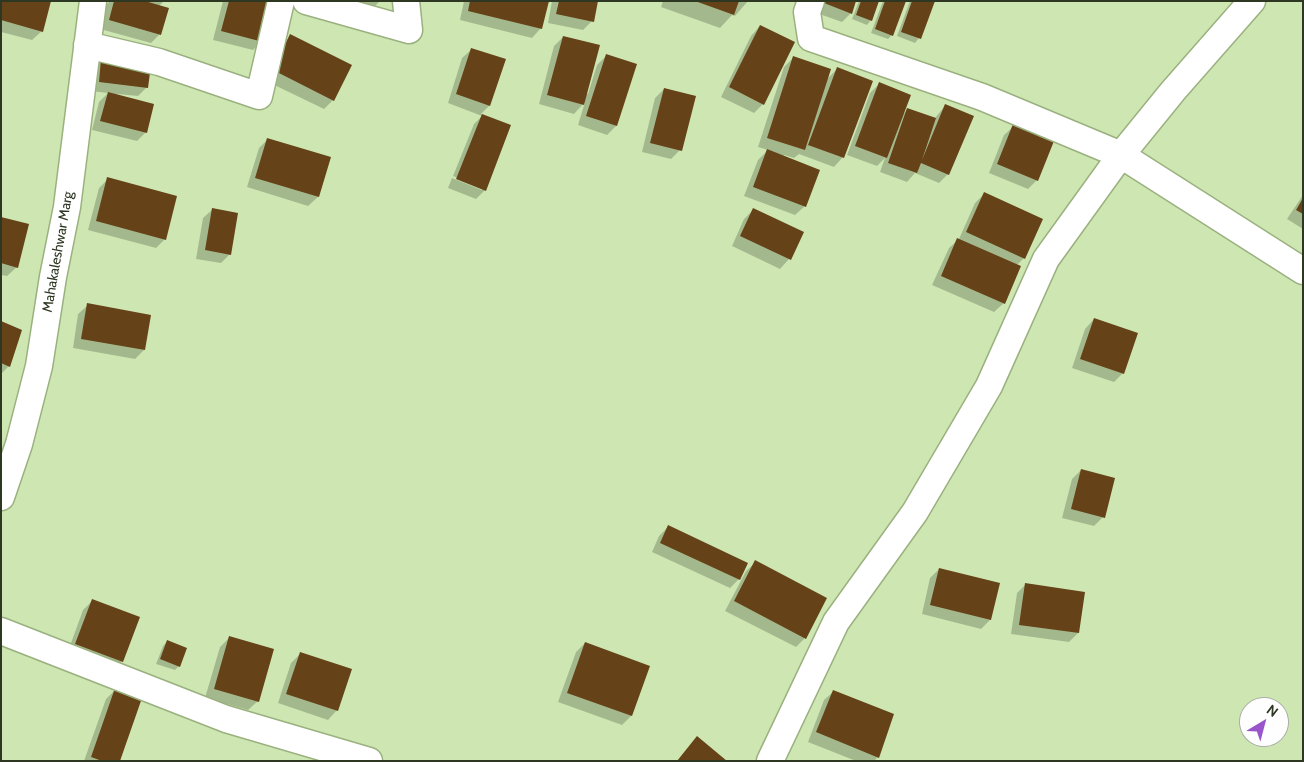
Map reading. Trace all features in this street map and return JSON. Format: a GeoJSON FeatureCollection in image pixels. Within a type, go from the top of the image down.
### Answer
{"type":"FeatureCollection","features":[{"type":"Feature","properties":{"kind":"street","name":"Mahakaleshwar Marg"},"geometry":{"type":"LineString","coordinates":[[1,498],[19,444],[39,366],[52,277],[67,207],[93,1]]}},
{"type":"Feature","properties":{"kind":"street"},"geometry":{"type":"LineString","coordinates":[[87,45],[159,62],[259,96],[281,1]]}},
{"type":"Feature","properties":{"kind":"street"},"geometry":{"type":"LineString","coordinates":[[306,1],[409,30],[406,1]]}},
{"type":"Feature","properties":{"kind":"street"},"geometry":{"type":"LineString","coordinates":[[811,1],[807,12],[812,38],[982,97],[1121,155],[1303,271]]}},
{"type":"Feature","properties":{"kind":"street"},"geometry":{"type":"LineString","coordinates":[[770,761],[836,622],[915,512],[989,386],[1046,259],[1121,155],[1173,91],[1252,1]]}},
{"type":"Feature","properties":{"kind":"street"},"geometry":{"type":"LineString","coordinates":[[1,631],[226,719],[369,761]]}},
{"type":"Feature","properties":{"kind":"building"},"geometry":{"type":"Polygon","coordinates":[[[1,1],[51,1],[43,32],[1,20],[1,1]]]}},
{"type":"Feature","properties":{"kind":"building"},"geometry":{"type":"Polygon","coordinates":[[[114,1],[145,1],[169,8],[161,35],[109,20],[114,1]]]}},
{"type":"Feature","properties":{"kind":"building"},"geometry":{"type":"Polygon","coordinates":[[[229,1],[273,1],[263,42],[221,31],[229,1]]]}},
{"type":"Feature","properties":{"kind":"building"},"geometry":{"type":"Polygon","coordinates":[[[470,1],[549,1],[542,29],[468,11],[470,1]]]}},
{"type":"Feature","properties":{"kind":"building"},"geometry":{"type":"Polygon","coordinates":[[[559,1],[598,1],[594,22],[556,14],[559,1]]]}},
{"type":"Feature","properties":{"kind":"building"},"geometry":{"type":"Polygon","coordinates":[[[695,1],[739,1],[734,15],[695,1]]]}},
{"type":"Feature","properties":{"kind":"building"},"geometry":{"type":"Polygon","coordinates":[[[819,1],[856,1],[852,14],[819,1]]]}},
{"type":"Feature","properties":{"kind":"building"},"geometry":{"type":"Polygon","coordinates":[[[861,1],[879,1],[872,21],[856,15],[861,1]]]}},
{"type":"Feature","properties":{"kind":"building"},"geometry":{"type":"Polygon","coordinates":[[[885,1],[906,1],[893,36],[875,29],[885,1]]]}},
{"type":"Feature","properties":{"kind":"building"},"geometry":{"type":"Polygon","coordinates":[[[912,1],[935,1],[921,39],[901,32],[912,1]]]}},
{"type":"Feature","properties":{"kind":"building"},"geometry":{"type":"Polygon","coordinates":[[[760,25],[795,42],[764,105],[729,87],[760,25]]]}},
{"type":"Feature","properties":{"kind":"building"},"geometry":{"type":"Polygon","coordinates":[[[290,34],[352,65],[334,101],[273,70],[290,34]]]}},
{"type":"Feature","properties":{"kind":"building"},"geometry":{"type":"Polygon","coordinates":[[[563,36],[600,45],[584,105],[547,95],[563,36]]]}},
{"type":"Feature","properties":{"kind":"building"},"geometry":{"type":"Polygon","coordinates":[[[471,48],[506,59],[490,106],[456,94],[471,48]]]}},
{"type":"Feature","properties":{"kind":"building"},"geometry":{"type":"Polygon","coordinates":[[[606,54],[637,64],[617,126],[586,116],[606,54]]]}},
{"type":"Feature","properties":{"kind":"building"},"geometry":{"type":"Polygon","coordinates":[[[793,56],[831,69],[805,150],[767,138],[793,56]]]}},
{"type":"Feature","properties":{"kind":"building"},"geometry":{"type":"Polygon","coordinates":[[[101,59],[151,65],[148,88],[99,82],[101,59]]]}},
{"type":"Feature","properties":{"kind":"building"},"geometry":{"type":"Polygon","coordinates":[[[837,67],[873,81],[844,158],[808,145],[837,67]]]}},
{"type":"Feature","properties":{"kind":"building"},"geometry":{"type":"Polygon","coordinates":[[[879,82],[911,95],[887,158],[855,146],[879,82]]]}},
{"type":"Feature","properties":{"kind":"building"},"geometry":{"type":"Polygon","coordinates":[[[664,88],[696,96],[682,151],[650,143],[664,88]]]}},
{"type":"Feature","properties":{"kind":"building"},"geometry":{"type":"Polygon","coordinates":[[[108,92],[154,104],[147,133],[100,121],[108,92]]]}},
{"type":"Feature","properties":{"kind":"building"},"geometry":{"type":"Polygon","coordinates":[[[945,104],[974,116],[949,175],[921,163],[917,173],[888,163],[907,108],[936,118],[922,160],[945,104]]]}},
{"type":"Feature","properties":{"kind":"building"},"geometry":{"type":"Polygon","coordinates":[[[482,114],[511,125],[486,191],[456,179],[482,114]]]}},
{"type":"Feature","properties":{"kind":"building"},"geometry":{"type":"Polygon","coordinates":[[[1013,124],[1054,141],[1038,181],[997,164],[1013,124]]]}},
{"type":"Feature","properties":{"kind":"building"},"geometry":{"type":"Polygon","coordinates":[[[267,138],[331,157],[319,197],[255,178],[267,138]]]}},
{"type":"Feature","properties":{"kind":"building"},"geometry":{"type":"Polygon","coordinates":[[[767,149],[820,170],[806,207],[753,187],[767,149]]]}},
{"type":"Feature","properties":{"kind":"building"},"geometry":{"type":"Polygon","coordinates":[[[107,177],[177,196],[166,240],[96,221],[107,177]]]}},
{"type":"Feature","properties":{"kind":"building"},"geometry":{"type":"Polygon","coordinates":[[[984,192],[1043,219],[1025,259],[966,232],[984,192]]]}},
{"type":"Feature","properties":{"kind":"building"},"geometry":{"type":"Polygon","coordinates":[[[1303,198],[1303,214],[1296,210],[1303,198]]]}},
{"type":"Feature","properties":{"kind":"building"},"geometry":{"type":"Polygon","coordinates":[[[212,208],[238,213],[231,255],[205,250],[212,208]]]}},
{"type":"Feature","properties":{"kind":"building"},"geometry":{"type":"Polygon","coordinates":[[[753,208],[804,232],[791,260],[740,236],[753,208]]]}},
{"type":"Feature","properties":{"kind":"building"},"geometry":{"type":"Polygon","coordinates":[[[1,217],[29,224],[18,268],[1,263],[1,217]]]}},
{"type":"Feature","properties":{"kind":"building"},"geometry":{"type":"Polygon","coordinates":[[[957,238],[1021,266],[1005,304],[941,276],[957,238]]]}},
{"type":"Feature","properties":{"kind":"building"},"geometry":{"type":"Polygon","coordinates":[[[87,303],[151,315],[145,350],[81,339],[87,303]]]}},
{"type":"Feature","properties":{"kind":"building"},"geometry":{"type":"Polygon","coordinates":[[[1094,318],[1138,333],[1124,374],[1080,359],[1094,318]]]}},
{"type":"Feature","properties":{"kind":"building"},"geometry":{"type":"Polygon","coordinates":[[[1,321],[22,330],[10,367],[1,363],[1,321]]]}},
{"type":"Feature","properties":{"kind":"building"},"geometry":{"type":"Polygon","coordinates":[[[1081,469],[1115,478],[1105,518],[1071,509],[1081,469]]]}},
{"type":"Feature","properties":{"kind":"building"},"geometry":{"type":"Polygon","coordinates":[[[668,525],[748,563],[740,580],[660,543],[668,525]]]}},
{"type":"Feature","properties":{"kind":"building"},"geometry":{"type":"Polygon","coordinates":[[[755,560],[827,598],[806,639],[734,601],[755,560]]]}},
{"type":"Feature","properties":{"kind":"building"},"geometry":{"type":"Polygon","coordinates":[[[939,568],[1000,583],[991,620],[930,605],[939,568]]]}},
{"type":"Feature","properties":{"kind":"building"},"geometry":{"type":"Polygon","coordinates":[[[1025,583],[1085,592],[1079,633],[1019,625],[1025,583]]]}},
{"type":"Feature","properties":{"kind":"building"},"geometry":{"type":"Polygon","coordinates":[[[92,599],[140,617],[123,662],[75,644],[92,599]]]}},
{"type":"Feature","properties":{"kind":"building"},"geometry":{"type":"Polygon","coordinates":[[[229,636],[274,649],[259,702],[214,689],[229,636]]]}},
{"type":"Feature","properties":{"kind":"building"},"geometry":{"type":"Polygon","coordinates":[[[167,640],[187,648],[180,667],[160,659],[167,640]]]}},
{"type":"Feature","properties":{"kind":"building"},"geometry":{"type":"Polygon","coordinates":[[[585,642],[650,666],[632,716],[567,693],[585,642]]]}},
{"type":"Feature","properties":{"kind":"building"},"geometry":{"type":"Polygon","coordinates":[[[300,652],[352,669],[338,711],[286,694],[300,652]]]}},
{"type":"Feature","properties":{"kind":"building"},"geometry":{"type":"Polygon","coordinates":[[[115,688],[142,698],[120,761],[102,761],[91,757],[115,688]]]}},
{"type":"Feature","properties":{"kind":"building"},"geometry":{"type":"Polygon","coordinates":[[[833,690],[894,714],[879,758],[816,732],[833,690]]]}},
{"type":"Feature","properties":{"kind":"building"},"geometry":{"type":"Polygon","coordinates":[[[697,736],[727,761],[677,761],[697,736]]]}}]}
